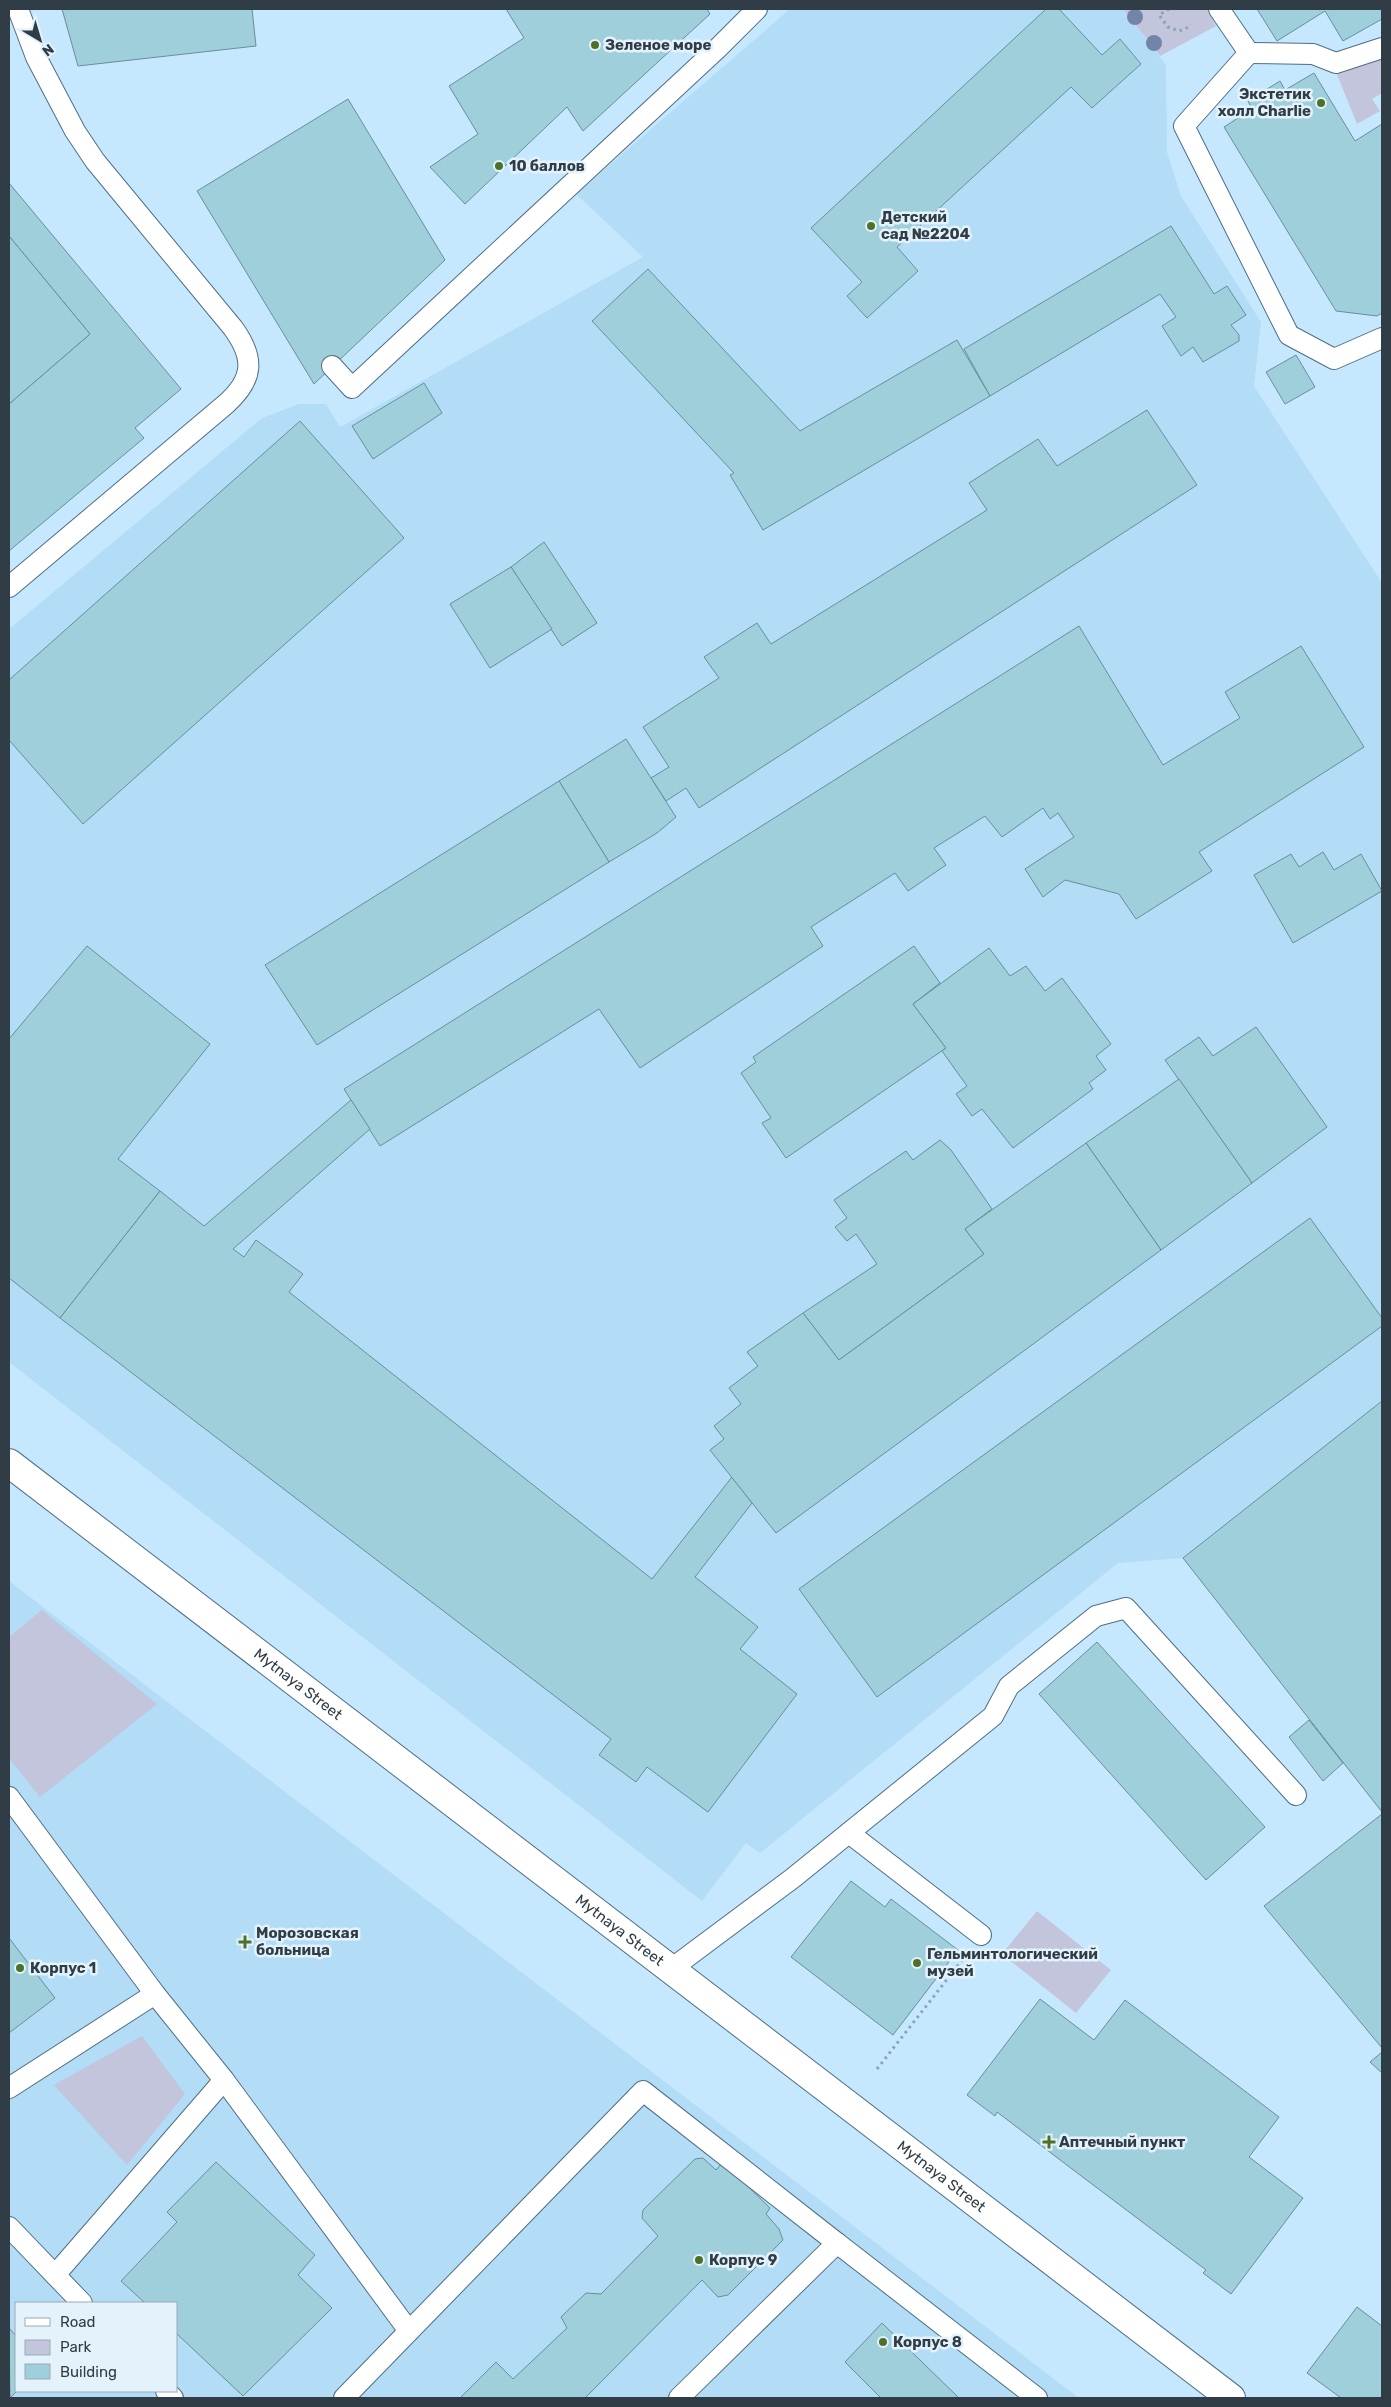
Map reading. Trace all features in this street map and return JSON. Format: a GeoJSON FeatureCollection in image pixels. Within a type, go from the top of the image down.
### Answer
{"type":"FeatureCollection","features":[{"type":"Feature","properties":{"kind":"main road","name":"Mytnaya Street"},"geometry":{"type":"LineString","coordinates":[[9,1463],[1231,2398]]}},
{"type":"Feature","properties":{"kind":"lane"},"geometry":{"type":"LineString","coordinates":[[1219,9],[1249,53]]}},
{"type":"Feature","properties":{"kind":"lane"},"geometry":{"type":"LineString","coordinates":[[332,366],[352,388],[718,48],[750,12]]}},
{"type":"Feature","properties":{"kind":"lane"},"geometry":{"type":"LineString","coordinates":[[9,587],[233,398],[246,380],[248,369],[248,357],[244,344],[233,328],[95,161],[75,131],[17,22]]}},
{"type":"Feature","properties":{"kind":"lane"},"geometry":{"type":"LineString","coordinates":[[1382,48],[1336,63],[1313,54],[1249,53],[1184,126],[1289,335],[1334,359],[1382,338]]}},
{"type":"Feature","properties":{"kind":"lane"},"geometry":{"type":"LineString","coordinates":[[671,1969],[793,1878],[993,1716],[1009,1686],[1096,1616],[1126,1608],[1296,1795]]}},
{"type":"Feature","properties":{"kind":"lane"},"geometry":{"type":"LineString","coordinates":[[9,1797],[155,1994],[224,2080],[409,2331]]}},
{"type":"Feature","properties":{"kind":"lane"},"geometry":{"type":"LineString","coordinates":[[849,1833],[981,1935]]}},
{"type":"Feature","properties":{"kind":"lane"},"geometry":{"type":"LineString","coordinates":[[9,2088],[155,1994]]}},
{"type":"Feature","properties":{"kind":"lane"},"geometry":{"type":"LineString","coordinates":[[55,2275],[224,2080]]}},
{"type":"Feature","properties":{"kind":"lane"},"geometry":{"type":"LineString","coordinates":[[344,2398],[643,2091],[1038,2398]]}},
{"type":"Feature","properties":{"kind":"lane"},"geometry":{"type":"LineString","coordinates":[[9,2227],[81,2302]]}},
{"type":"Feature","properties":{"kind":"lane"},"geometry":{"type":"LineString","coordinates":[[679,2398],[837,2243]]}},
{"type":"Feature","properties":{"kind":"path"},"geometry":{"type":"LineString","coordinates":[[1169,9],[1159,15],[1168,27],[1179,31],[1189,27],[1190,21]]}},
{"type":"Feature","properties":{"kind":"path"},"geometry":{"type":"LineString","coordinates":[[877,2069],[981,1935]]}},
{"type":"Feature","properties":{"kind":"shaded area"},"geometry":{"type":"Polygon","coordinates":[[[790,9],[1123,9],[1166,65],[1167,152],[1181,196],[1261,322],[1254,386],[1382,583],[1382,1812],[1183,1558],[1118,1563],[760,1853],[746,1843],[702,1901],[9,1362],[9,629],[262,418],[299,404],[326,404],[340,427],[643,257],[576,194],[790,9]]]}},
{"type":"Feature","properties":{"kind":"shaded area","name":"Морозовская больница"},"geometry":{"type":"Polygon","coordinates":[[[9,1581],[1079,2398],[9,2398],[9,1581]]]}},
{"type":"Feature","properties":{"kind":"green space"},"geometry":{"type":"Polygon","coordinates":[[[1123,9],[1207,9],[1216,26],[1160,56],[1123,9]]]}},
{"type":"Feature","properties":{"kind":"green space"},"geometry":{"type":"Polygon","coordinates":[[[1382,56],[1382,93],[1372,99],[1380,111],[1357,124],[1336,72],[1382,56]]]}},
{"type":"Feature","properties":{"kind":"green space"},"geometry":{"type":"Polygon","coordinates":[[[42,1610],[157,1704],[40,1797],[9,1758],[9,1637],[42,1610]]]}},
{"type":"Feature","properties":{"kind":"green space"},"geometry":{"type":"Polygon","coordinates":[[[1037,1911],[1111,1970],[1076,2013],[1002,1954],[1037,1911]]]}},
{"type":"Feature","properties":{"kind":"green space"},"geometry":{"type":"Polygon","coordinates":[[[142,2036],[185,2094],[127,2165],[54,2085],[142,2036]]]}},
{"type":"Feature","properties":{"kind":"building"},"geometry":{"type":"Polygon","coordinates":[[[62,9],[252,9],[256,46],[78,66],[62,9]]]}},
{"type":"Feature","properties":{"kind":"building"},"geometry":{"type":"Polygon","coordinates":[[[506,9],[707,9],[710,14],[583,131],[567,107],[465,204],[430,167],[478,134],[449,86],[524,38],[506,9]]]}},
{"type":"Feature","properties":{"kind":"building"},"geometry":{"type":"Polygon","coordinates":[[[1046,9],[1059,9],[1102,55],[1120,39],[1141,64],[1092,108],[1071,87],[897,247],[918,271],[867,318],[847,296],[862,282],[811,228],[1046,9]]]}},
{"type":"Feature","properties":{"kind":"building"},"geometry":{"type":"Polygon","coordinates":[[[1257,9],[1382,9],[1382,19],[1343,41],[1325,11],[1277,41],[1257,9]]]}},
{"type":"Feature","properties":{"kind":"building"},"geometry":{"type":"Polygon","coordinates":[[[1314,73],[1355,141],[1382,124],[1382,313],[1377,316],[1336,311],[1224,127],[1252,109],[1248,101],[1280,81],[1285,90],[1314,73]]]}},
{"type":"Feature","properties":{"kind":"building"},"geometry":{"type":"Polygon","coordinates":[[[348,99],[445,260],[314,384],[197,191],[348,99]]]}},
{"type":"Feature","properties":{"kind":"building"},"geometry":{"type":"Polygon","coordinates":[[[9,183],[181,389],[135,428],[144,438],[9,551],[9,404],[90,334],[9,236],[9,183]]]}},
{"type":"Feature","properties":{"kind":"building"},"geometry":{"type":"Polygon","coordinates":[[[1171,226],[1214,294],[1227,286],[1246,315],[1231,325],[1239,335],[1239,341],[1203,362],[1193,347],[1181,356],[1162,326],[1176,317],[1160,294],[990,396],[964,349],[1171,226]]]}},
{"type":"Feature","properties":{"kind":"building"},"geometry":{"type":"Polygon","coordinates":[[[9,236],[90,334],[9,404],[9,236]]]}},
{"type":"Feature","properties":{"kind":"building"},"geometry":{"type":"Polygon","coordinates":[[[648,269],[800,431],[957,340],[990,396],[763,530],[730,475],[734,473],[592,321],[648,269]]]}},
{"type":"Feature","properties":{"kind":"building"},"geometry":{"type":"Polygon","coordinates":[[[1296,355],[1315,387],[1285,404],[1266,372],[1296,355]]]}},
{"type":"Feature","properties":{"kind":"building"},"geometry":{"type":"Polygon","coordinates":[[[424,383],[442,413],[373,459],[352,426],[424,383]]]}},
{"type":"Feature","properties":{"kind":"building"},"geometry":{"type":"Polygon","coordinates":[[[1147,410],[1197,485],[699,808],[686,788],[666,801],[651,778],[669,767],[643,727],[719,678],[704,657],[757,623],[771,644],[987,510],[969,483],[1038,439],[1057,466],[1147,410]]]}},
{"type":"Feature","properties":{"kind":"building"},"geometry":{"type":"Polygon","coordinates":[[[300,421],[404,538],[83,824],[9,740],[9,680],[300,421]]]}},
{"type":"Feature","properties":{"kind":"building"},"geometry":{"type":"Polygon","coordinates":[[[544,542],[597,623],[562,646],[511,567],[544,542]]]}},
{"type":"Feature","properties":{"kind":"building"},"geometry":{"type":"Polygon","coordinates":[[[511,567],[552,629],[490,668],[450,604],[511,567]]]}},
{"type":"Feature","properties":{"kind":"building"},"geometry":{"type":"Polygon","coordinates":[[[1079,626],[1163,765],[1240,718],[1225,692],[1301,646],[1364,747],[1199,852],[1212,871],[1136,919],[1119,894],[1065,880],[1043,897],[1025,869],[1074,837],[1058,813],[1050,819],[1043,808],[1002,837],[985,816],[934,848],[946,865],[908,891],[895,873],[811,927],[823,946],[640,1068],[599,1009],[380,1146],[344,1089],[1079,626]]]}},
{"type":"Feature","properties":{"kind":"building"},"geometry":{"type":"Polygon","coordinates":[[[626,739],[676,817],[657,833],[609,862],[559,781],[626,739]]]}},
{"type":"Feature","properties":{"kind":"building"},"geometry":{"type":"Polygon","coordinates":[[[559,781],[609,862],[317,1045],[265,965],[559,781]]]}},
{"type":"Feature","properties":{"kind":"building"},"geometry":{"type":"Polygon","coordinates":[[[1323,852],[1334,870],[1361,854],[1382,891],[1293,943],[1254,875],[1291,854],[1299,867],[1323,852]]]}},
{"type":"Feature","properties":{"kind":"building"},"geometry":{"type":"Polygon","coordinates":[[[87,946],[210,1044],[118,1159],[160,1191],[60,1318],[9,1278],[9,1039],[87,946]]]}},
{"type":"Feature","properties":{"kind":"building"},"geometry":{"type":"Polygon","coordinates":[[[914,946],[940,983],[913,1004],[946,1048],[786,1158],[762,1123],[771,1118],[741,1073],[756,1062],[753,1057],[914,946]]]}},
{"type":"Feature","properties":{"kind":"building"},"geometry":{"type":"Polygon","coordinates":[[[989,948],[1010,976],[1026,966],[1045,991],[1062,978],[1111,1044],[1096,1056],[1106,1070],[1089,1083],[1093,1089],[1013,1148],[982,1109],[972,1116],[956,1094],[967,1086],[942,1051],[946,1048],[913,1004],[989,948]]]}},
{"type":"Feature","properties":{"kind":"building"},"geometry":{"type":"Polygon","coordinates":[[[1256,1027],[1327,1127],[1252,1183],[1165,1060],[1199,1037],[1213,1056],[1256,1027]]]}},
{"type":"Feature","properties":{"kind":"building"},"geometry":{"type":"Polygon","coordinates":[[[1179,1079],[1252,1183],[1161,1250],[1086,1143],[1179,1079]]]}},
{"type":"Feature","properties":{"kind":"building"},"geometry":{"type":"Polygon","coordinates":[[[351,1100],[370,1129],[233,1249],[244,1257],[256,1240],[303,1274],[289,1292],[652,1579],[732,1477],[752,1503],[695,1577],[758,1627],[740,1649],[797,1694],[708,1812],[647,1767],[636,1782],[599,1755],[611,1739],[60,1318],[160,1191],[204,1226],[351,1100]]]}},
{"type":"Feature","properties":{"kind":"building"},"geometry":{"type":"Polygon","coordinates":[[[940,1140],[951,1150],[992,1209],[965,1229],[984,1254],[839,1360],[803,1313],[877,1264],[856,1234],[847,1241],[835,1227],[847,1218],[834,1200],[906,1151],[913,1160],[940,1140]]]}},
{"type":"Feature","properties":{"kind":"building"},"geometry":{"type":"Polygon","coordinates":[[[1086,1143],[1161,1250],[776,1533],[710,1450],[724,1439],[714,1426],[741,1404],[729,1388],[758,1366],[747,1352],[803,1313],[839,1360],[984,1254],[965,1229],[1086,1143]]]}},
{"type":"Feature","properties":{"kind":"building"},"geometry":{"type":"Polygon","coordinates":[[[1310,1218],[1382,1318],[1382,1326],[877,1697],[799,1589],[1310,1218]]]}},
{"type":"Feature","properties":{"kind":"building"},"geometry":{"type":"Polygon","coordinates":[[[1382,1401],[1382,1812],[1183,1558],[1382,1401]]]}},
{"type":"Feature","properties":{"kind":"building"},"geometry":{"type":"Polygon","coordinates":[[[1097,1642],[1265,1827],[1206,1880],[1039,1694],[1097,1642]]]}},
{"type":"Feature","properties":{"kind":"building"},"geometry":{"type":"Polygon","coordinates":[[[1309,1720],[1343,1763],[1323,1781],[1289,1737],[1309,1720]]]}},
{"type":"Feature","properties":{"kind":"building"},"geometry":{"type":"Polygon","coordinates":[[[1382,1814],[1382,2048],[1264,1906],[1382,1814]]]}},
{"type":"Feature","properties":{"kind":"building"},"geometry":{"type":"Polygon","coordinates":[[[851,1881],[885,1907],[891,1899],[958,1950],[893,2035],[791,1957],[851,1881]]]}},
{"type":"Feature","properties":{"kind":"building","name":"Корпус 1"},"geometry":{"type":"Polygon","coordinates":[[[9,1938],[55,1998],[9,2033],[9,1938]]]}},
{"type":"Feature","properties":{"kind":"building"},"geometry":{"type":"Polygon","coordinates":[[[1040,1999],[1094,2040],[1125,2000],[1279,2117],[1249,2157],[1303,2198],[1231,2294],[1203,2273],[1206,2270],[997,2112],[995,2116],[967,2095],[1040,1999]]]}},
{"type":"Feature","properties":{"kind":"building"},"geometry":{"type":"Polygon","coordinates":[[[1382,2052],[1382,2073],[1370,2062],[1382,2052]]]}},
{"type":"Feature","properties":{"kind":"building","name":"Корпус 9"},"geometry":{"type":"Polygon","coordinates":[[[703,2158],[716,2170],[723,2162],[770,2208],[766,2214],[779,2229],[783,2240],[728,2295],[718,2297],[702,2280],[585,2398],[460,2398],[496,2362],[513,2379],[567,2328],[561,2317],[586,2293],[601,2294],[658,2236],[642,2218],[643,2210],[695,2159],[703,2158]]]}},
{"type":"Feature","properties":{"kind":"building"},"geometry":{"type":"Polygon","coordinates":[[[216,2162],[315,2255],[298,2275],[332,2308],[243,2396],[178,2335],[178,2302],[144,2302],[121,2281],[177,2222],[167,2212],[216,2162]]]}},
{"type":"Feature","properties":{"kind":"building"},"geometry":{"type":"Polygon","coordinates":[[[1357,2307],[1382,2326],[1382,2398],[1341,2398],[1307,2373],[1357,2307]]]}},
{"type":"Feature","properties":{"kind":"building","name":"Корпус 8"},"geometry":{"type":"Polygon","coordinates":[[[882,2323],[959,2398],[881,2398],[845,2362],[882,2323]]]}},
{"type":"Feature","properties":{"kind":"building"},"geometry":{"type":"Polygon","coordinates":[[[9,2328],[15,2335],[16,2392],[10,2398],[9,2328]]]}},
{"type":"Feature","properties":{"kind":"place","name":"Зеленое море"},"geometry":{"type":"Point","coordinates":[595,45]}},
{"type":"Feature","properties":{"kind":"place","name":"Экстетик холл Charlie"},"geometry":{"type":"Point","coordinates":[1321,103]}},
{"type":"Feature","properties":{"kind":"place","name":"10 баллов"},"geometry":{"type":"Point","coordinates":[499,166]}},
{"type":"Feature","properties":{"kind":"place","name":"Детский сад №2204"},"geometry":{"type":"Point","coordinates":[871,226]}},
{"type":"Feature","properties":{"kind":"place","name":"Морозовская больница"},"geometry":{"type":"Point","coordinates":[245,1942]}},
{"type":"Feature","properties":{"kind":"place","name":"Гельминтологический музей"},"geometry":{"type":"Point","coordinates":[917,1963]}},
{"type":"Feature","properties":{"kind":"place","name":"Корпус 1"},"geometry":{"type":"Point","coordinates":[20,1968]}},
{"type":"Feature","properties":{"kind":"place","name":"Аптечный пункт"},"geometry":{"type":"Point","coordinates":[1049,2142]}},
{"type":"Feature","properties":{"kind":"place","name":"Корпус 9"},"geometry":{"type":"Point","coordinates":[699,2260]}},
{"type":"Feature","properties":{"kind":"place","name":"Корпус 8"},"geometry":{"type":"Point","coordinates":[883,2342]}}]}
